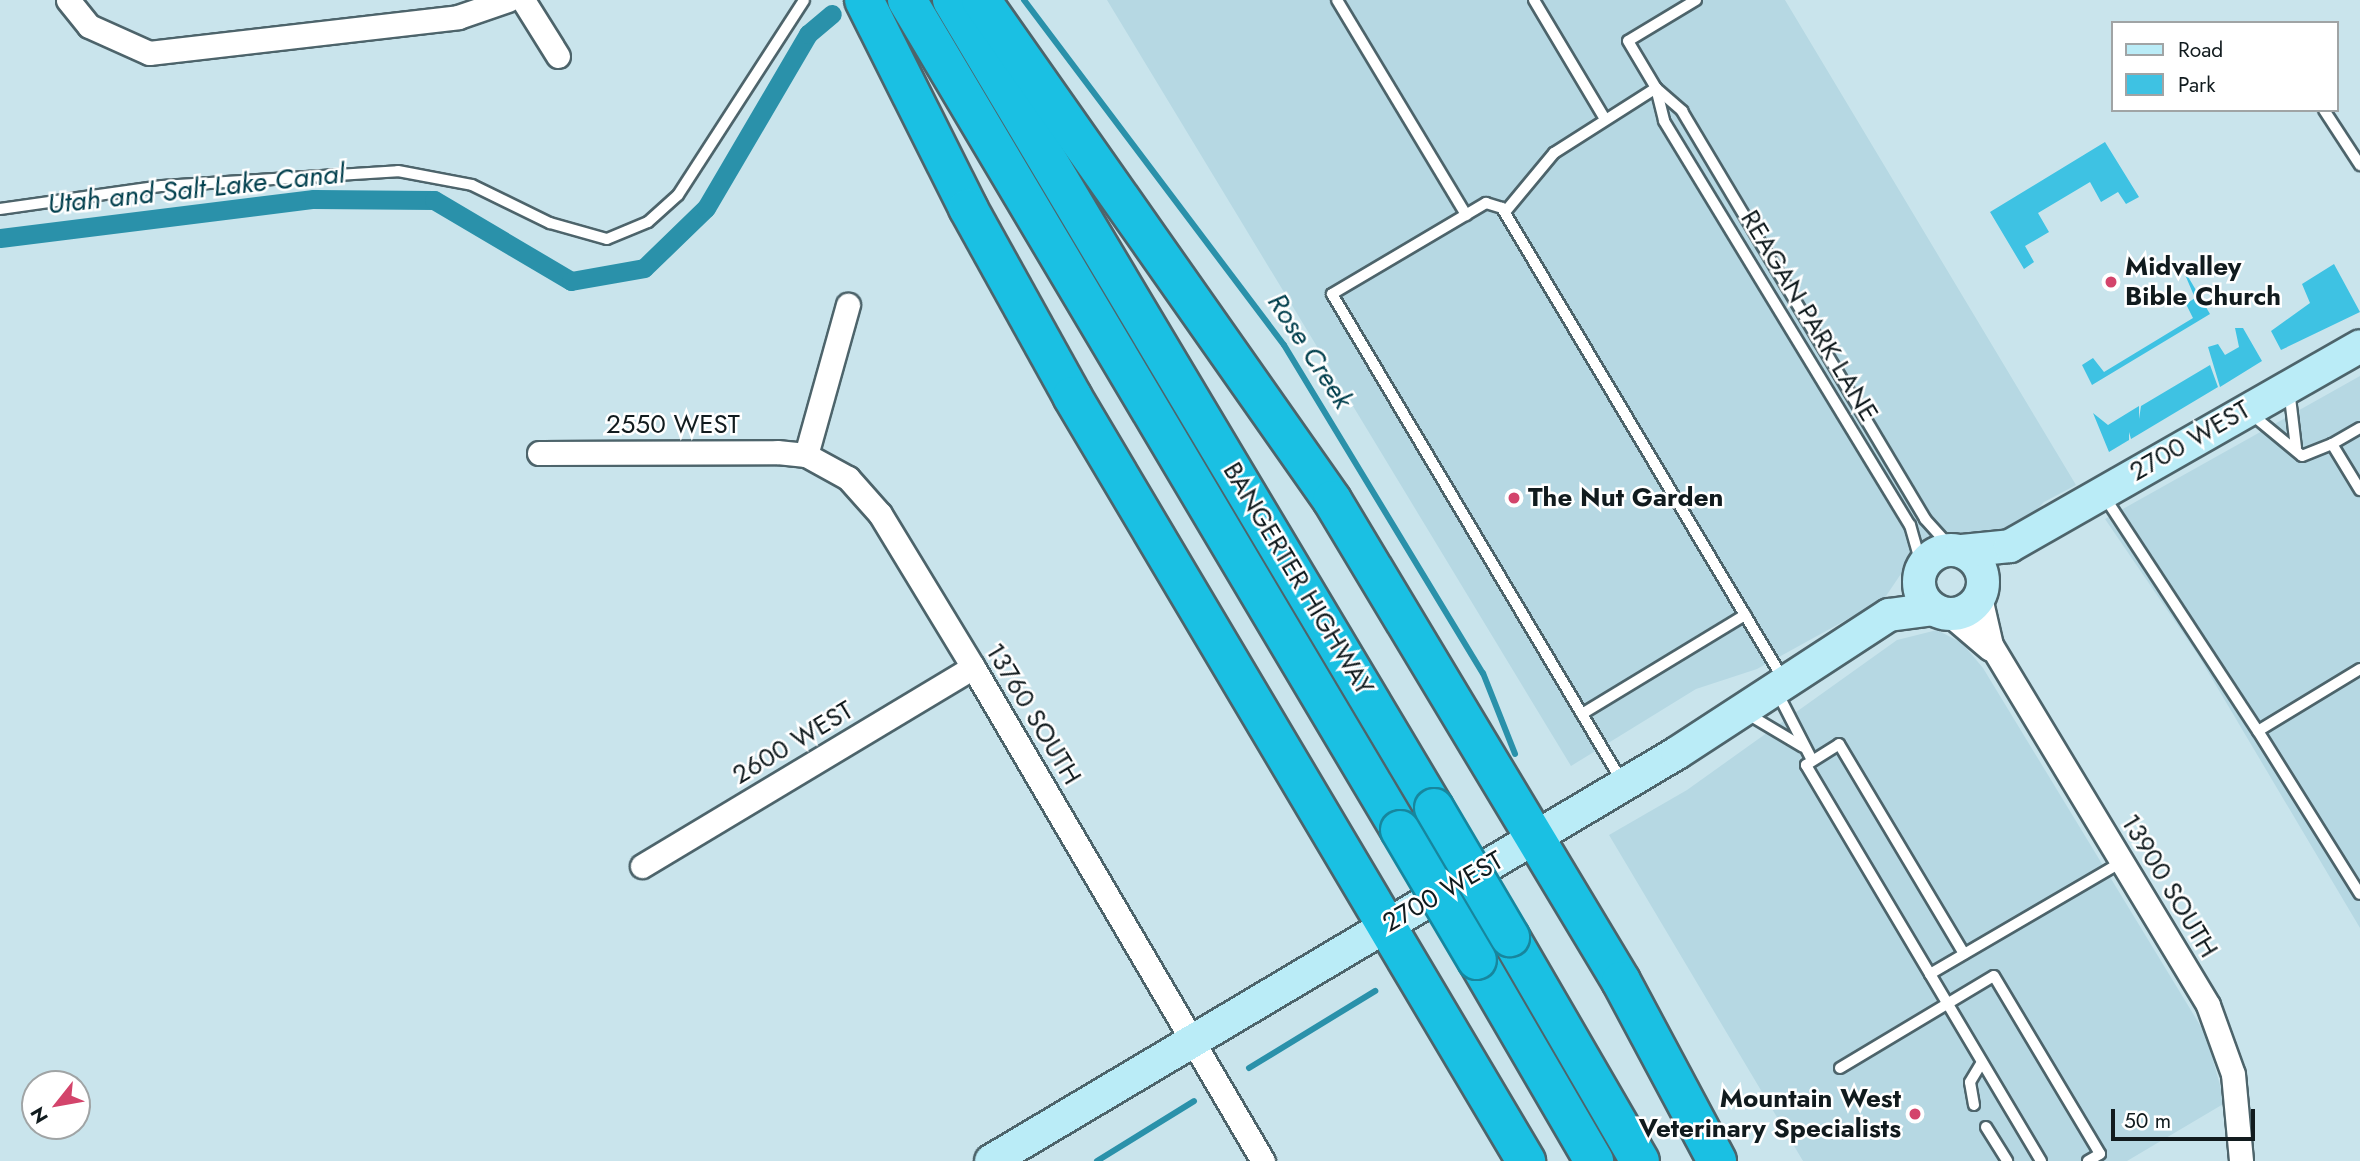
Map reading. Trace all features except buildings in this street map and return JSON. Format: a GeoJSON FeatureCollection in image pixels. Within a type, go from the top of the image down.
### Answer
{"type":"FeatureCollection","features":[{"type":"Feature","properties":{"kind":"highway"},"geometry":{"type":"LineString","coordinates":[[864,0],[1026,314],[1526,1161]]}},
{"type":"Feature","properties":{"kind":"highway","name":"BANGERTER HIGHWAY"},"geometry":{"type":"LineString","coordinates":[[907,0],[1594,1161]]}},
{"type":"Feature","properties":{"kind":"highway","name":"BANGERTER HIGHWAY"},"geometry":{"type":"LineString","coordinates":[[951,0],[1434,808],[1640,1161]]}},
{"type":"Feature","properties":{"kind":"highway"},"geometry":{"type":"LineString","coordinates":[[981,0],[1299,449],[1645,1022],[1717,1161]]}},
{"type":"Feature","properties":{"kind":"main road","name":"2700 WEST"},"geometry":{"type":"LineString","coordinates":[[1957,550],[1995,550],[2023,539],[2245,409],[2360,346]]}},
{"type":"Feature","properties":{"kind":"main road","name":"2700 WEST"},"geometry":{"type":"LineString","coordinates":[[1982,593],[1997,563],[2023,539]]}},
{"type":"Feature","properties":{"kind":"main road"},"geometry":{"type":"LineString","coordinates":[[1957,550],[1977,562],[1982,593],[1968,610],[1942,612],[1921,594],[1921,572],[1935,554],[1957,550]]}},
{"type":"Feature","properties":{"kind":"main road","name":"2700 WEST"},"geometry":{"type":"LineString","coordinates":[[991,1161],[1624,785],[1742,712],[1889,615],[1921,572]]}},
{"type":"Feature","properties":{"kind":"main road","name":"2700 WEST"},"geometry":{"type":"LineString","coordinates":[[1889,615],[1942,612]]}},
{"type":"Feature","properties":{"kind":"street"},"geometry":{"type":"LineString","coordinates":[[68,0],[89,26],[149,53],[458,17],[508,0]]}},
{"type":"Feature","properties":{"kind":"street"},"geometry":{"type":"LineString","coordinates":[[523,0],[558,55]]}},
{"type":"Feature","properties":{"kind":"street"},"geometry":{"type":"LineString","coordinates":[[806,455],[848,305]]}},
{"type":"Feature","properties":{"kind":"street","name":"2550 WEST"},"geometry":{"type":"LineString","coordinates":[[539,453],[806,455]]}},
{"type":"Feature","properties":{"kind":"street","name":"13760 SOUTH"},"geometry":{"type":"LineString","coordinates":[[806,455],[865,495],[973,667],[1263,1161]]}},
{"type":"Feature","properties":{"kind":"street","name":"13900 SOUTH"},"geometry":{"type":"LineString","coordinates":[[1982,593],[1985,629],[1999,659],[2122,862],[2218,1028],[2237,1097],[2241,1161]]}},
{"type":"Feature","properties":{"kind":"street","name":"13900 SOUTH"},"geometry":{"type":"LineString","coordinates":[[1942,612],[1999,659]]}},
{"type":"Feature","properties":{"kind":"street","name":"2600 WEST"},"geometry":{"type":"LineString","coordinates":[[642,866],[973,667]]}},
{"type":"Feature","properties":{"kind":"lane"},"geometry":{"type":"LineString","coordinates":[[0,209],[162,186],[398,171],[472,186],[550,223],[607,239],[648,222],[678,195],[804,0]]}},
{"type":"Feature","properties":{"kind":"lane"},"geometry":{"type":"LineString","coordinates":[[1337,0],[1466,215]]}},
{"type":"Feature","properties":{"kind":"lane"},"geometry":{"type":"LineString","coordinates":[[1534,0],[1605,119]]}},
{"type":"Feature","properties":{"kind":"lane","name":"REAGAN PARK LANE"},"geometry":{"type":"LineString","coordinates":[[1696,0],[1628,41],[1656,88],[1664,121],[1910,525],[1921,572]]}},
{"type":"Feature","properties":{"kind":"lane"},"geometry":{"type":"LineString","coordinates":[[1505,212],[1538,166],[1605,119],[1656,88]]}},
{"type":"Feature","properties":{"kind":"lane","name":"REAGAN PARK LANE"},"geometry":{"type":"LineString","coordinates":[[1656,88],[1682,111],[1926,519],[1957,550]]}},
{"type":"Feature","properties":{"kind":"lane"},"geometry":{"type":"LineString","coordinates":[[2325,112],[2360,165]]}},
{"type":"Feature","properties":{"kind":"lane"},"geometry":{"type":"LineString","coordinates":[[1624,785],[1332,294],[1486,203],[1505,212],[1745,615],[1798,724],[1803,747],[1812,761]]}},
{"type":"Feature","properties":{"kind":"lane"},"geometry":{"type":"LineString","coordinates":[[2288,385],[2296,448]]}},
{"type":"Feature","properties":{"kind":"lane"},"geometry":{"type":"LineString","coordinates":[[2245,409],[2296,448],[2302,456],[2332,444],[2360,428]]}},
{"type":"Feature","properties":{"kind":"lane"},"geometry":{"type":"LineString","coordinates":[[2332,444],[2360,490]]}},
{"type":"Feature","properties":{"kind":"lane"},"geometry":{"type":"LineString","coordinates":[[2101,492],[2258,731],[2360,894]]}},
{"type":"Feature","properties":{"kind":"lane"},"geometry":{"type":"LineString","coordinates":[[1582,714],[1745,615]]}},
{"type":"Feature","properties":{"kind":"lane"},"geometry":{"type":"LineString","coordinates":[[2258,731],[2360,669]]}},
{"type":"Feature","properties":{"kind":"lane"},"geometry":{"type":"LineString","coordinates":[[1742,712],[1803,747]]}},
{"type":"Feature","properties":{"kind":"lane"},"geometry":{"type":"LineString","coordinates":[[1964,954],[1839,744],[1805,765],[2041,1161]]}},
{"type":"Feature","properties":{"kind":"lane"},"geometry":{"type":"LineString","coordinates":[[1930,974],[2122,862]]}},
{"type":"Feature","properties":{"kind":"lane"},"geometry":{"type":"LineString","coordinates":[[1840,1068],[1994,976],[2100,1154],[2088,1161]]}},
{"type":"Feature","properties":{"kind":"lane"},"geometry":{"type":"LineString","coordinates":[[1974,1105],[1970,1082],[1982,1062]]}},
{"type":"Feature","properties":{"kind":"lane"},"geometry":{"type":"LineString","coordinates":[[1986,1127],[2007,1161]]}},
{"type":"Feature","properties":{"kind":"shaded area"},"geometry":{"type":"Polygon","coordinates":[[[1107,0],[1785,0],[2076,485],[2044,502],[2014,533],[1961,542],[1947,534],[1913,556],[1884,599],[1757,669],[1696,689],[1571,766],[1107,0]]]}},
{"type":"Feature","properties":{"kind":"shaded area"},"geometry":{"type":"Polygon","coordinates":[[[2360,376],[2360,928],[2198,655],[2105,519],[2360,376]]]}},
{"type":"Feature","properties":{"kind":"shaded area"},"geometry":{"type":"Polygon","coordinates":[[[1937,630],[1962,643],[1983,668],[2206,1035],[2225,1103],[2127,1161],[1803,1161],[1609,835],[1687,790],[1897,640],[1937,630]]]}},
{"type":"Feature","properties":{"kind":"green space"},"geometry":{"type":"Polygon","coordinates":[[[2105,142],[2139,197],[2126,204],[2118,192],[2101,202],[2090,182],[2038,213],[2049,232],[2025,246],[2034,262],[2024,269],[1990,212],[2105,142]]]}},
{"type":"Feature","properties":{"kind":"green space"},"geometry":{"type":"Polygon","coordinates":[[[2180,263],[2210,314],[2092,385],[2082,365],[2093,358],[2104,372],[2193,318],[2186,304],[2195,298],[2180,263]]]}},
{"type":"Feature","properties":{"kind":"green space"},"geometry":{"type":"Polygon","coordinates":[[[2334,264],[2360,312],[2281,350],[2271,331],[2310,303],[2302,284],[2334,264]]]}},
{"type":"Feature","properties":{"kind":"green space"},"geometry":{"type":"Polygon","coordinates":[[[2235,328],[2243,328],[2262,361],[2220,387],[2208,347],[2218,344],[2225,355],[2239,347],[2235,328]]]}},
{"type":"Feature","properties":{"kind":"green space"},"geometry":{"type":"Polygon","coordinates":[[[2210,365],[2218,387],[2131,439],[2129,432],[2129,440],[2109,452],[2093,413],[2108,425],[2139,406],[2139,419],[2141,406],[2210,365]]]}},
{"type":"Feature","properties":{"kind":"waterway","name":"Rose Creek"},"geometry":{"type":"LineString","coordinates":[[1024,0],[1284,345],[1483,673],[1515,754]]}},
{"type":"Feature","properties":{"kind":"waterway","name":"Utah and Salt Lake Canal"},"geometry":{"type":"LineString","coordinates":[[0,238],[314,199],[434,200],[571,281],[644,268],[706,208],[808,34],[832,14]]}},
{"type":"Feature","properties":{"kind":"waterway","name":"Rose Creek"},"geometry":{"type":"LineString","coordinates":[[1249,1068],[1375,991]]}},
{"type":"Feature","properties":{"kind":"waterway","name":"Rose Creek"},"geometry":{"type":"LineString","coordinates":[[1097,1161],[1194,1101]]}},
{"type":"Feature","properties":{"kind":"place","name":"Midvalley Bible Church"},"geometry":{"type":"Point","coordinates":[2111,282]}},
{"type":"Feature","properties":{"kind":"place","name":"The Nut Garden"},"geometry":{"type":"Point","coordinates":[1514,498]}},
{"type":"Feature","properties":{"kind":"place","name":"Mountain West Veterinary Specialists"},"geometry":{"type":"Point","coordinates":[1915,1114]}}]}
